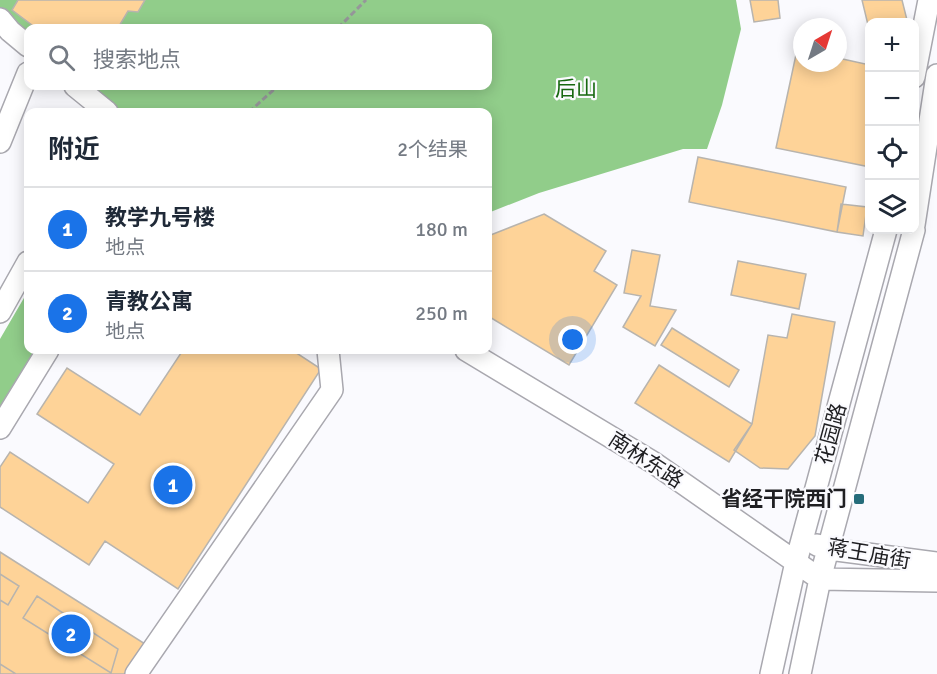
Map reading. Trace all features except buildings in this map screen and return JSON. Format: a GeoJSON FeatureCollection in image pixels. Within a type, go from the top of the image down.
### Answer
{"type":"FeatureCollection","features":[{"type":"Feature","properties":{"kind":"street"},"geometry":{"type":"LineString","coordinates":[[916,72],[929,0]]}},
{"type":"Feature","properties":{"kind":"street"},"geometry":{"type":"LineString","coordinates":[[0,19],[10,32],[24,43]]}},
{"type":"Feature","properties":{"kind":"street"},"geometry":{"type":"LineString","coordinates":[[919,198],[937,75]]}},
{"type":"Feature","properties":{"kind":"street"},"geometry":{"type":"LineString","coordinates":[[0,142],[24,83]]}},
{"type":"Feature","properties":{"kind":"street"},"geometry":{"type":"LineString","coordinates":[[80,90],[102,108]]}},
{"type":"Feature","properties":{"kind":"street","name":"花园路"},"geometry":{"type":"LineString","coordinates":[[771,674],[796,562],[885,234]]}},
{"type":"Feature","properties":{"kind":"street","name":"花园路"},"geometry":{"type":"LineString","coordinates":[[800,674],[820,579],[913,234]]}},
{"type":"Feature","properties":{"kind":"street"},"geometry":{"type":"LineString","coordinates":[[0,312],[24,269]]}},
{"type":"Feature","properties":{"kind":"street"},"geometry":{"type":"LineString","coordinates":[[0,428],[46,354]]}},
{"type":"Feature","properties":{"kind":"street"},"geometry":{"type":"LineString","coordinates":[[136,674],[332,390],[328,354]]}},
{"type":"Feature","properties":{"kind":"street","name":"南林东路"},"geometry":{"type":"LineString","coordinates":[[473,354],[654,462],[820,579]]}},
{"type":"Feature","properties":{"kind":"street","name":"蒋王庙街"},"geometry":{"type":"LineString","coordinates":[[802,540],[829,549],[937,563]]}},
{"type":"Feature","properties":{"kind":"street","name":"蒋王庙街"},"geometry":{"type":"LineString","coordinates":[[820,579],[937,581]]}},
{"type":"Feature","properties":{"kind":"path"},"geometry":{"type":"LineString","coordinates":[[342,24],[366,0]]}},
{"type":"Feature","properties":{"kind":"path"},"geometry":{"type":"LineString","coordinates":[[253,108],[274,90]]}},
{"type":"Feature","properties":{"kind":"green space","name":"后山"},"geometry":{"type":"Polygon","coordinates":[[[0,0],[736,0],[741,29],[722,105],[707,149],[683,149],[539,193],[492,211],[492,108],[102,108],[80,90],[492,90],[492,24],[24,24],[24,39],[0,14],[0,0]]]}},
{"type":"Feature","properties":{"kind":"green space"},"geometry":{"type":"Polygon","coordinates":[[[24,298],[24,354],[39,354],[0,417],[0,339],[24,298]]]}},
{"type":"Feature","properties":{"kind":"place","name":"教学九号楼"},"geometry":{"type":"Point","coordinates":[173,485]}},
{"type":"Feature","properties":{"kind":"place","name":"省经干院西门"},"geometry":{"type":"Point","coordinates":[859,499]}},
{"type":"Feature","properties":{"kind":"place","name":"青教公寓"},"geometry":{"type":"Point","coordinates":[71,634]}}]}
